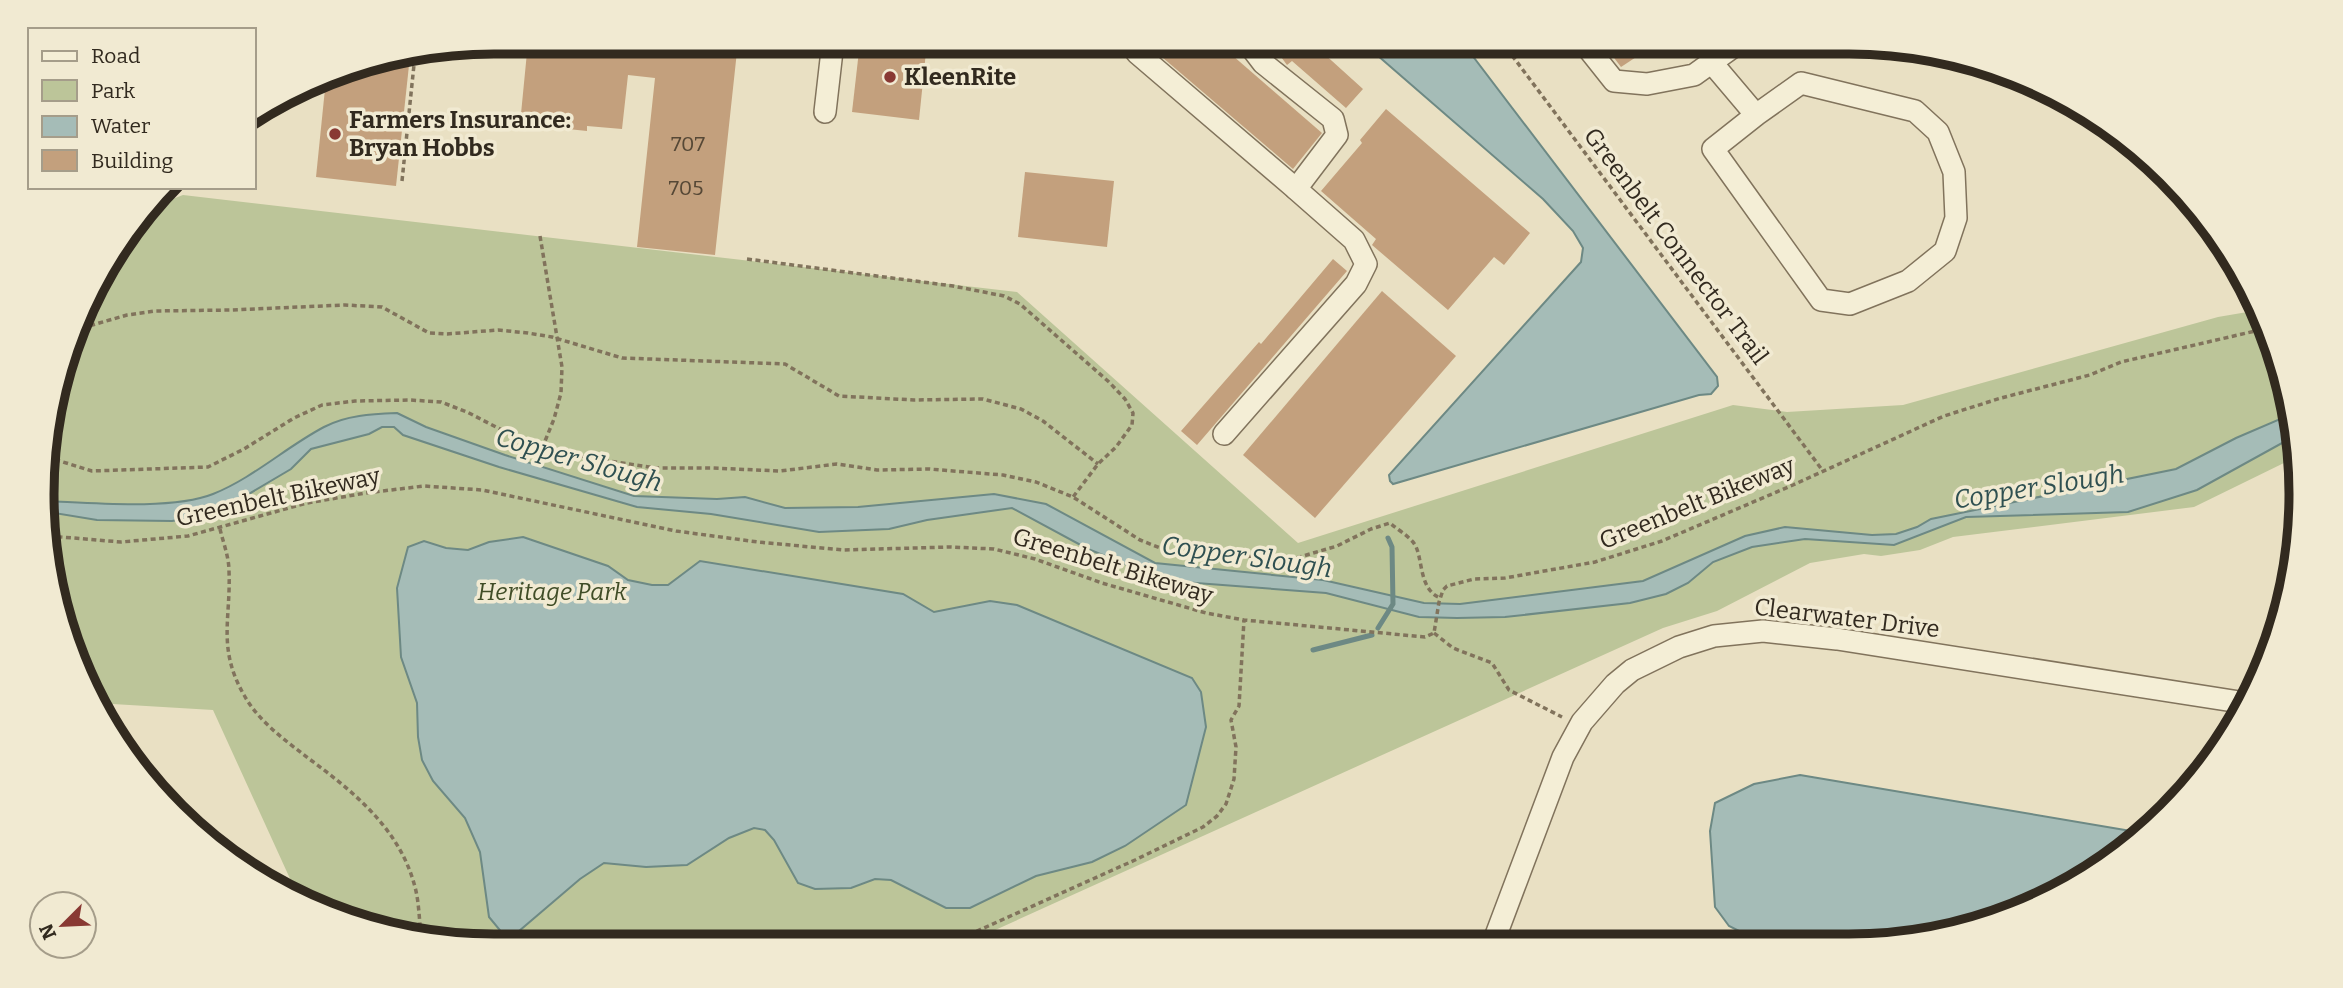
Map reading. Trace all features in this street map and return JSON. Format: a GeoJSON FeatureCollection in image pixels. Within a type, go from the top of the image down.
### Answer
{"type":"FeatureCollection","features":[{"type":"Feature","properties":{"kind":"street"},"geometry":{"type":"LineString","coordinates":[[825,112],[832,54]]}},
{"type":"Feature","properties":{"kind":"street"},"geometry":{"type":"LineString","coordinates":[[1138,54],[1354,240],[1366,264],[1356,284],[1224,434]]}},
{"type":"Feature","properties":{"kind":"street"},"geometry":{"type":"LineString","coordinates":[[1256,54],[1263,63],[1333,120],[1338,135],[1296,189]]}},
{"type":"Feature","properties":{"kind":"street"},"geometry":{"type":"LineString","coordinates":[[1593,54],[1614,81],[1647,84],[1695,75],[1724,54]]}},
{"type":"Feature","properties":{"kind":"street"},"geometry":{"type":"LineString","coordinates":[[1712,63],[1756,115]]}},
{"type":"Feature","properties":{"kind":"street"},"geometry":{"type":"LineString","coordinates":[[1801,83],[1915,111],[1938,132],[1954,172],[1956,218],[1945,251],[1908,281],[1850,304],[1822,300],[1713,149],[1756,115],[1801,83]]}},
{"type":"Feature","properties":{"kind":"street","name":"Clearwater Drive"},"geometry":{"type":"LineString","coordinates":[[1496,934],[1555,777],[1582,722],[1598,701],[1623,677],[1657,656],[1714,636],[1763,631],[1837,639],[2236,701]]}},
{"type":"Feature","properties":{"kind":"path","name":"Greenbelt Connector Trail"},"geometry":{"type":"LineString","coordinates":[[1511,54],[1823,471]]}},
{"type":"Feature","properties":{"kind":"path"},"geometry":{"type":"LineString","coordinates":[[402,181],[414,62]]}},
{"type":"Feature","properties":{"kind":"path"},"geometry":{"type":"LineString","coordinates":[[540,236],[562,367],[561,393],[543,447]]}},
{"type":"Feature","properties":{"kind":"path"},"geometry":{"type":"LineString","coordinates":[[747,259],[953,286],[1004,296],[1020,304],[1109,382],[1133,412],[1132,425],[1073,497]]}},
{"type":"Feature","properties":{"kind":"path"},"geometry":{"type":"LineString","coordinates":[[88,326],[127,315],[155,311],[345,305],[382,307],[429,333],[498,331],[556,338],[637,360],[785,364],[839,396],[914,400],[968,398],[1001,403],[1021,409],[1043,421],[1098,464]]}},
{"type":"Feature","properties":{"kind":"path","name":"Greenbelt Bikeway"},"geometry":{"type":"LineString","coordinates":[[1439,600],[1447,586],[1474,579],[1505,578],[1595,562],[1662,541],[1972,406],[2090,375],[2121,362],[2257,331]]}},
{"type":"Feature","properties":{"kind":"path"},"geometry":{"type":"LineString","coordinates":[[56,460],[92,471],[208,467],[322,405],[388,400],[441,402],[467,412],[527,443],[589,458],[656,468],[780,471],[837,464],[877,470],[929,469],[1003,475],[1036,482],[1073,497],[1140,540],[1168,551],[1196,556],[1293,559],[1337,546],[1371,528],[1390,523],[1415,543],[1427,585],[1439,600],[1434,633],[1453,648],[1492,663],[1509,690],[1562,717]]}},
{"type":"Feature","properties":{"kind":"path","name":"Greenbelt Bikeway"},"geometry":{"type":"LineString","coordinates":[[56,537],[121,542],[188,536],[307,503],[366,493],[424,486],[482,490],[676,531],[758,542],[842,550],[950,547],[994,549],[1035,559],[1102,583],[1206,613],[1244,620],[1425,637],[1434,633]]}},
{"type":"Feature","properties":{"kind":"path"},"geometry":{"type":"LineString","coordinates":[[220,529],[229,567],[226,640],[233,673],[242,691],[269,726],[352,791],[385,826],[415,885],[421,927]]}},
{"type":"Feature","properties":{"kind":"path"},"geometry":{"type":"LineString","coordinates":[[970,934],[1135,860],[1203,827],[1217,816],[1226,804],[1234,779],[1236,747],[1231,720],[1239,706],[1244,620]]}},
{"type":"Feature","properties":{"kind":"green space","name":"Heritage Park"},"geometry":{"type":"Polygon","coordinates":[[[183,195],[1017,292],[1298,543],[1733,405],[1787,412],[1903,405],[2218,317],[2248,312],[2274,380],[2288,461],[2194,507],[1953,537],[1920,550],[1881,556],[1864,554],[1810,563],[1717,611],[1663,628],[986,934],[494,934],[437,930],[380,919],[326,900],[293,884],[213,710],[108,704],[88,662],[69,608],[58,551],[54,494],[58,437],[69,380],[88,326],[113,274],[145,226],[165,202],[183,195]]]}},
{"type":"Feature","properties":{"kind":"water"},"geometry":{"type":"Polygon","coordinates":[[[1376,54],[1471,54],[1717,377],[1718,386],[1711,394],[1699,395],[1393,484],[1389,475],[1581,262],[1583,248],[1573,231],[1543,199],[1376,54]]]}},
{"type":"Feature","properties":{"kind":"water"},"geometry":{"type":"Polygon","coordinates":[[[397,413],[426,427],[505,455],[634,496],[717,499],[745,497],[785,508],[858,507],[994,494],[1046,504],[1155,563],[1323,580],[1424,603],[1460,604],[1643,581],[1745,536],[1785,527],[1872,535],[1896,534],[1931,519],[2176,469],[2282,418],[2285,441],[2197,490],[2128,512],[1966,517],[1894,545],[1805,539],[1752,547],[1713,562],[1688,583],[1666,594],[1630,603],[1505,617],[1419,617],[1326,593],[1183,582],[1130,566],[1088,549],[1012,508],[927,520],[889,529],[819,532],[711,514],[637,507],[499,467],[403,435],[394,427],[382,427],[369,434],[311,449],[291,469],[215,514],[172,521],[97,520],[55,513],[54,501],[155,504],[213,494],[242,480],[332,423],[359,416],[397,413]]]}},
{"type":"Feature","properties":{"kind":"water"},"geometry":{"type":"Polygon","coordinates":[[[523,537],[608,566],[628,580],[652,585],[668,585],[700,561],[903,594],[934,612],[990,601],[1017,605],[1192,678],[1201,692],[1206,727],[1186,805],[1125,846],[1092,862],[1036,876],[970,908],[946,908],[891,880],[875,879],[851,888],[815,889],[798,883],[774,840],[765,830],[754,828],[729,838],[687,865],[646,867],[604,863],[580,879],[519,931],[503,934],[489,917],[480,852],[465,818],[433,781],[422,760],[417,703],[401,657],[397,588],[408,547],[424,541],[446,548],[468,550],[489,542],[523,537]]]}},
{"type":"Feature","properties":{"kind":"water"},"geometry":{"type":"Polygon","coordinates":[[[1800,775],[2131,831],[2069,875],[2017,900],[1963,919],[1878,933],[1745,934],[1729,926],[1715,907],[1710,831],[1715,803],[1754,784],[1800,775]]]}},
{"type":"Feature","properties":{"kind":"building"},"geometry":{"type":"Polygon","coordinates":[[[527,54],[737,54],[715,255],[637,247],[655,78],[628,75],[622,129],[587,126],[587,131],[520,124],[527,54]]]}},
{"type":"Feature","properties":{"kind":"building","name":"KleenRite"},"geometry":{"type":"Polygon","coordinates":[[[859,54],[926,54],[919,120],[852,112],[859,54]]]}},
{"type":"Feature","properties":{"kind":"building"},"geometry":{"type":"Polygon","coordinates":[[[1158,54],[1231,54],[1322,133],[1293,169],[1158,54]]]}},
{"type":"Feature","properties":{"kind":"building"},"geometry":{"type":"Polygon","coordinates":[[[1279,54],[1324,54],[1363,89],[1346,108],[1292,61],[1287,65],[1279,54]]]}},
{"type":"Feature","properties":{"kind":"building"},"geometry":{"type":"Polygon","coordinates":[[[1611,54],[1641,54],[1621,67],[1611,54]]]}},
{"type":"Feature","properties":{"kind":"building"},"geometry":{"type":"Polygon","coordinates":[[[409,63],[396,186],[316,177],[325,88],[380,69],[409,63]]]}},
{"type":"Feature","properties":{"kind":"building"},"geometry":{"type":"Polygon","coordinates":[[[1386,109],[1530,233],[1504,265],[1494,257],[1448,310],[1372,245],[1376,239],[1321,191],[1362,143],[1360,140],[1386,109]]]}},
{"type":"Feature","properties":{"kind":"building"},"geometry":{"type":"Polygon","coordinates":[[[1025,172],[1114,181],[1107,247],[1018,237],[1025,172]]]}},
{"type":"Feature","properties":{"kind":"building"},"geometry":{"type":"Polygon","coordinates":[[[1333,259],[1347,271],[1197,445],[1181,431],[1259,342],[1261,344],[1333,259]]]}},
{"type":"Feature","properties":{"kind":"building"},"geometry":{"type":"Polygon","coordinates":[[[1382,291],[1456,356],[1315,518],[1243,455],[1382,291]]]}},
{"type":"Feature","properties":{"kind":"waterway"},"geometry":{"type":"LineString","coordinates":[[1378,628],[1393,604],[1392,547],[1388,538]]}},
{"type":"Feature","properties":{"kind":"waterway"},"geometry":{"type":"LineString","coordinates":[[1313,650],[1372,635]]}},
{"type":"Feature","properties":{"kind":"place","name":"KleenRite"},"geometry":{"type":"Point","coordinates":[890,77]}},
{"type":"Feature","properties":{"kind":"place","name":"Farmers Insurance: Bryan Hobbs"},"geometry":{"type":"Point","coordinates":[335,134]}},
{"type":"Feature","properties":{"kind":"water label","name":"Copper Slough"},"geometry":{"type":"Point","coordinates":[579,460]}},
{"type":"Feature","properties":{"kind":"water label","name":"Copper Slough"},"geometry":{"type":"Point","coordinates":[2039,487]}},
{"type":"Feature","properties":{"kind":"water label","name":"Copper Slough"},"geometry":{"type":"Point","coordinates":[1247,557]}}]}
